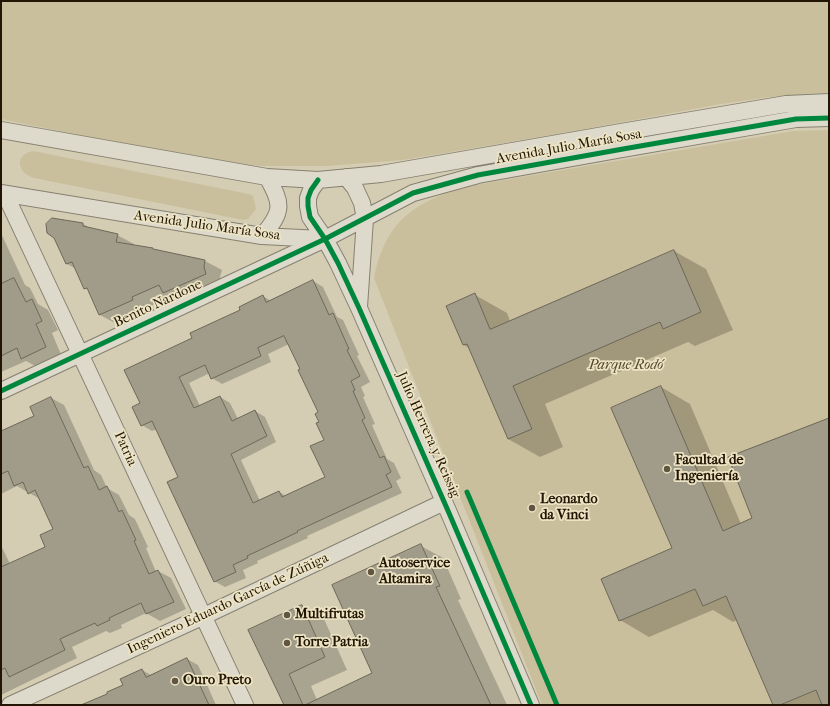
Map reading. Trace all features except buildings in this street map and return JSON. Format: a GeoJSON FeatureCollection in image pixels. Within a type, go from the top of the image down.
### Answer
{"type":"FeatureCollection","features":[{"type":"Feature","properties":{"kind":"street","name":"Avenida Julio María Sosa"},"geometry":{"type":"LineString","coordinates":[[1,130],[267,177],[318,180],[381,174],[786,104],[829,102]]}},
{"type":"Feature","properties":{"kind":"street","name":"Avenida Julio María Sosa"},"geometry":{"type":"LineString","coordinates":[[3,193],[262,236],[325,239],[413,193],[478,175],[796,118],[829,118]]}},
{"type":"Feature","properties":{"kind":"street"},"geometry":{"type":"LineString","coordinates":[[262,236],[273,224],[279,210],[278,199],[267,177]]}},
{"type":"Feature","properties":{"kind":"street","name":"Julio Herrera y Reissig"},"geometry":{"type":"LineString","coordinates":[[346,177],[355,188],[362,203],[365,219],[359,308]]}},
{"type":"Feature","properties":{"kind":"street","name":"Julio Herrera y Reissig"},"geometry":{"type":"LineString","coordinates":[[318,180],[311,190],[308,198],[310,217],[325,239],[338,263],[359,308],[531,705]]}},
{"type":"Feature","properties":{"kind":"street","name":"Patria"},"geometry":{"type":"LineString","coordinates":[[3,193],[80,353],[245,705]]}},
{"type":"Feature","properties":{"kind":"street","name":"Benito Nardone"},"geometry":{"type":"LineString","coordinates":[[1,391],[325,239]]}},
{"type":"Feature","properties":{"kind":"street","name":"Ingeniero Eduardo García de Zúñiga"},"geometry":{"type":"LineString","coordinates":[[10,705],[204,616],[444,502]]}},
{"type":"Feature","properties":{"kind":"green space"},"geometry":{"type":"Polygon","coordinates":[[[1,1],[829,1],[829,93],[770,97],[721,104],[403,160],[327,166],[262,166],[224,162],[166,153],[1,119],[1,1]]]}},
{"type":"Feature","properties":{"kind":"green space","name":"Parque Rodó"},"geometry":{"type":"Polygon","coordinates":[[[829,130],[829,705],[542,705],[374,278],[379,258],[386,242],[405,216],[418,207],[450,192],[469,186],[793,131],[829,130]]]}},
{"type":"Feature","properties":{"kind":"green space"},"geometry":{"type":"Polygon","coordinates":[[[33,151],[249,194],[253,196],[256,209],[248,219],[243,220],[34,178],[28,176],[24,172],[20,164],[20,160],[23,156],[33,151]]]}},
{"type":"Feature","properties":{"kind":"cycle path"},"geometry":{"type":"LineString","coordinates":[[1,391],[325,239],[413,193],[478,175],[796,119],[829,118]]}},
{"type":"Feature","properties":{"kind":"cycle path"},"geometry":{"type":"LineString","coordinates":[[318,180],[311,190],[308,198],[310,217],[325,239],[338,263],[359,308],[531,705]]}},
{"type":"Feature","properties":{"kind":"cycle path"},"geometry":{"type":"LineString","coordinates":[[467,492],[557,705]]}},
{"type":"Feature","properties":{"kind":"place","name":"Facultad de Ingeniería"},"geometry":{"type":"Point","coordinates":[667,469]}},
{"type":"Feature","properties":{"kind":"place","name":"Leonardo da Vinci"},"geometry":{"type":"Point","coordinates":[532,508]}},
{"type":"Feature","properties":{"kind":"place","name":"Autoservice Altamira"},"geometry":{"type":"Point","coordinates":[371,572]}},
{"type":"Feature","properties":{"kind":"place","name":"Multifrutas"},"geometry":{"type":"Point","coordinates":[287,615]}},
{"type":"Feature","properties":{"kind":"place","name":"Torre Patria"},"geometry":{"type":"Point","coordinates":[287,643]}},
{"type":"Feature","properties":{"kind":"place","name":"Ouro Preto"},"geometry":{"type":"Point","coordinates":[175,681]}}]}
